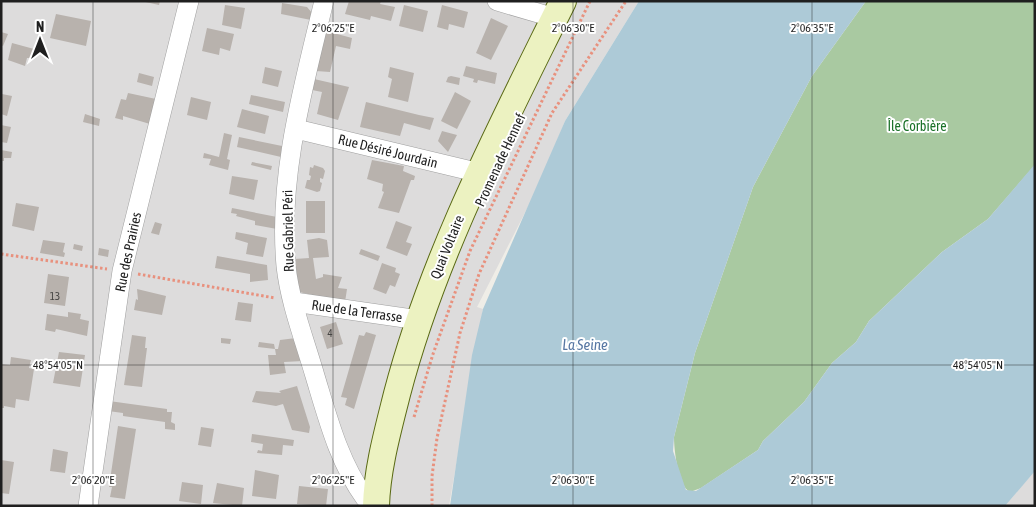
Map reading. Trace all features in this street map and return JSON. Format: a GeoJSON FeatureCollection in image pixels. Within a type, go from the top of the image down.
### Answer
{"type":"FeatureCollection","features":[{"type":"Feature","properties":{"kind":"main road","name":"Quai Voltaire"},"geometry":{"type":"LineString","coordinates":[[376,504],[388,431],[412,340],[446,244],[561,6]]}},
{"type":"Feature","properties":{"kind":"street","name":"Rue des Prairies"},"geometry":{"type":"LineString","coordinates":[[88,506],[122,272],[189,1]]}},
{"type":"Feature","properties":{"kind":"street","name":"Rue Gabriel Péri"},"geometry":{"type":"LineString","coordinates":[[324,1],[289,160],[285,229],[286,268],[330,428],[351,478],[365,498],[376,504]]}},
{"type":"Feature","properties":{"kind":"street"},"geometry":{"type":"LineString","coordinates":[[498,1],[561,6]]}},
{"type":"Feature","properties":{"kind":"street","name":"Rue Désiré Jourdain"},"geometry":{"type":"LineString","coordinates":[[296,129],[480,172]]}},
{"type":"Feature","properties":{"kind":"street","name":"Rue de la Terrasse"},"geometry":{"type":"LineString","coordinates":[[294,302],[420,320]]}},
{"type":"Feature","properties":{"kind":"path","name":"Promenade Hennef"},"geometry":{"type":"LineString","coordinates":[[413,422],[433,354],[470,250],[590,1]]}},
{"type":"Feature","properties":{"kind":"path"},"geometry":{"type":"LineString","coordinates":[[432,506],[432,476],[437,438],[460,333],[479,274],[552,113],[626,1]]}},
{"type":"Feature","properties":{"kind":"path"},"geometry":{"type":"LineString","coordinates":[[1,254],[122,272],[294,302]]}},
{"type":"Feature","properties":{"kind":"shaded area"},"geometry":{"type":"Polygon","coordinates":[[[1,1],[639,1],[565,121],[537,189],[477,307],[483,309],[449,506],[1,506],[1,1]]]}},
{"type":"Feature","properties":{"kind":"shaded area"},"geometry":{"type":"Polygon","coordinates":[[[1035,471],[1035,506],[1005,506],[1019,489],[1035,471]]]}},
{"type":"Feature","properties":{"kind":"green space","name":"Île Corbière"},"geometry":{"type":"Polygon","coordinates":[[[866,1],[1035,1],[1035,165],[988,219],[942,252],[869,321],[856,342],[832,363],[804,402],[763,441],[758,450],[701,488],[690,492],[682,483],[676,459],[674,437],[695,353],[753,187],[812,76],[866,1]]]}},
{"type":"Feature","properties":{"kind":"water","name":"La Seine"},"geometry":{"type":"Polygon","coordinates":[[[639,1],[866,1],[812,76],[753,187],[695,353],[674,437],[673,451],[686,490],[696,491],[758,450],[763,441],[804,402],[832,363],[856,342],[869,321],[942,252],[988,219],[1035,164],[1035,471],[1005,506],[450,506],[472,355],[483,309],[565,121],[639,1]]]}},
{"type":"Feature","properties":{"kind":"building"},"geometry":{"type":"Polygon","coordinates":[[[141,1],[160,1],[159,5],[141,1]]]}},
{"type":"Feature","properties":{"kind":"building"},"geometry":{"type":"Polygon","coordinates":[[[349,1],[381,1],[380,4],[395,7],[391,21],[371,16],[370,20],[345,14],[349,1]]]}},
{"type":"Feature","properties":{"kind":"building"},"geometry":{"type":"Polygon","coordinates":[[[282,3],[307,7],[313,14],[311,20],[281,14],[282,3]]]}},
{"type":"Feature","properties":{"kind":"building"},"geometry":{"type":"Polygon","coordinates":[[[225,5],[245,8],[241,29],[222,25],[225,5]]]}},
{"type":"Feature","properties":{"kind":"building"},"geometry":{"type":"Polygon","coordinates":[[[404,5],[428,11],[423,32],[399,26],[404,5]]]}},
{"type":"Feature","properties":{"kind":"building"},"geometry":{"type":"Polygon","coordinates":[[[442,5],[468,12],[464,28],[449,24],[448,30],[437,27],[442,5]]]}},
{"type":"Feature","properties":{"kind":"building"},"geometry":{"type":"Polygon","coordinates":[[[56,14],[91,21],[86,46],[50,38],[56,14]]]}},
{"type":"Feature","properties":{"kind":"building"},"geometry":{"type":"Polygon","coordinates":[[[491,18],[508,26],[491,60],[476,53],[491,18]]]}},
{"type":"Feature","properties":{"kind":"building"},"geometry":{"type":"Polygon","coordinates":[[[207,28],[234,34],[230,51],[220,48],[219,55],[202,51],[207,28]]]}},
{"type":"Feature","properties":{"kind":"building"},"geometry":{"type":"Polygon","coordinates":[[[326,31],[352,38],[350,49],[336,46],[330,72],[316,71],[326,31]]]}},
{"type":"Feature","properties":{"kind":"building"},"geometry":{"type":"Polygon","coordinates":[[[1,32],[8,34],[3,46],[1,45],[1,32]]]}},
{"type":"Feature","properties":{"kind":"building"},"geometry":{"type":"Polygon","coordinates":[[[12,43],[34,49],[32,58],[27,58],[25,66],[8,60],[12,43]]]}},
{"type":"Feature","properties":{"kind":"building"},"geometry":{"type":"Polygon","coordinates":[[[466,66],[497,73],[495,84],[478,80],[477,83],[473,82],[474,79],[463,76],[466,66]]]}},
{"type":"Feature","properties":{"kind":"building"},"geometry":{"type":"Polygon","coordinates":[[[265,67],[282,71],[278,87],[262,83],[265,67]]]}},
{"type":"Feature","properties":{"kind":"building"},"geometry":{"type":"Polygon","coordinates":[[[390,67],[414,73],[408,102],[388,97],[392,79],[388,77],[390,67]]]}},
{"type":"Feature","properties":{"kind":"building"},"geometry":{"type":"Polygon","coordinates":[[[139,73],[154,77],[152,86],[137,82],[139,73]]]}},
{"type":"Feature","properties":{"kind":"building"},"geometry":{"type":"Polygon","coordinates":[[[448,77],[460,78],[459,85],[446,82],[448,77]]]}},
{"type":"Feature","properties":{"kind":"building"},"geometry":{"type":"Polygon","coordinates":[[[314,79],[349,87],[338,120],[317,114],[322,92],[312,90],[314,79]]]}},
{"type":"Feature","properties":{"kind":"building"},"geometry":{"type":"Polygon","coordinates":[[[455,92],[471,101],[457,129],[441,121],[455,92]]]}},
{"type":"Feature","properties":{"kind":"building"},"geometry":{"type":"Polygon","coordinates":[[[128,93],[156,99],[150,124],[123,116],[123,120],[115,118],[121,99],[126,100],[128,93]]]}},
{"type":"Feature","properties":{"kind":"building"},"geometry":{"type":"Polygon","coordinates":[[[2,94],[12,96],[7,116],[1,114],[2,94]]]}},
{"type":"Feature","properties":{"kind":"building"},"geometry":{"type":"Polygon","coordinates":[[[251,95],[285,102],[283,112],[249,104],[251,95]]]}},
{"type":"Feature","properties":{"kind":"building"},"geometry":{"type":"Polygon","coordinates":[[[191,97],[211,102],[207,120],[187,115],[191,97]]]}},
{"type":"Feature","properties":{"kind":"building"},"geometry":{"type":"Polygon","coordinates":[[[366,102],[434,118],[430,130],[404,123],[400,136],[360,127],[366,102]]]}},
{"type":"Feature","properties":{"kind":"building"},"geometry":{"type":"Polygon","coordinates":[[[242,109],[269,116],[265,134],[237,127],[242,109]]]}},
{"type":"Feature","properties":{"kind":"building"},"geometry":{"type":"Polygon","coordinates":[[[85,114],[100,119],[99,126],[83,122],[85,114]]]}},
{"type":"Feature","properties":{"kind":"building"},"geometry":{"type":"Polygon","coordinates":[[[1,125],[11,127],[7,143],[1,142],[1,125]]]}},
{"type":"Feature","properties":{"kind":"building"},"geometry":{"type":"Polygon","coordinates":[[[442,131],[457,135],[448,152],[438,141],[442,131]]]}},
{"type":"Feature","properties":{"kind":"building"},"geometry":{"type":"Polygon","coordinates":[[[224,133],[232,135],[227,159],[230,160],[228,170],[209,165],[211,159],[203,158],[204,153],[219,157],[224,133]]]}},
{"type":"Feature","properties":{"kind":"building"},"geometry":{"type":"Polygon","coordinates":[[[239,137],[282,146],[281,157],[237,147],[239,137]]]}},
{"type":"Feature","properties":{"kind":"building"},"geometry":{"type":"Polygon","coordinates":[[[1,150],[12,152],[11,158],[4,158],[4,161],[1,161],[1,150]]]}},
{"type":"Feature","properties":{"kind":"building"},"geometry":{"type":"Polygon","coordinates":[[[372,160],[404,166],[403,171],[415,176],[414,180],[411,180],[399,213],[378,208],[384,192],[382,191],[383,184],[367,179],[372,160]]]}},
{"type":"Feature","properties":{"kind":"building"},"geometry":{"type":"Polygon","coordinates":[[[252,162],[272,166],[271,170],[251,165],[252,162]]]}},
{"type":"Feature","properties":{"kind":"building"},"geometry":{"type":"Polygon","coordinates":[[[314,165],[323,168],[325,171],[323,179],[320,178],[322,183],[320,191],[317,192],[305,188],[307,180],[310,180],[311,176],[309,175],[310,167],[313,168],[314,165]]]}},
{"type":"Feature","properties":{"kind":"building"},"geometry":{"type":"Polygon","coordinates":[[[232,176],[258,180],[254,200],[229,194],[232,176]]]}},
{"type":"Feature","properties":{"kind":"building"},"geometry":{"type":"Polygon","coordinates":[[[306,201],[325,201],[325,233],[306,233],[306,201]]]}},
{"type":"Feature","properties":{"kind":"building"},"geometry":{"type":"Polygon","coordinates":[[[16,203],[39,207],[34,231],[12,226],[16,203]]]}},
{"type":"Feature","properties":{"kind":"building"},"geometry":{"type":"Polygon","coordinates":[[[232,208],[277,217],[277,229],[255,225],[255,221],[231,213],[232,208]]]}},
{"type":"Feature","properties":{"kind":"building"},"geometry":{"type":"Polygon","coordinates":[[[396,221],[412,227],[406,242],[412,244],[407,256],[386,248],[396,221]]]}},
{"type":"Feature","properties":{"kind":"building"},"geometry":{"type":"Polygon","coordinates":[[[155,222],[162,224],[159,235],[151,233],[155,222]]]}},
{"type":"Feature","properties":{"kind":"building"},"geometry":{"type":"Polygon","coordinates":[[[236,232],[267,238],[263,257],[246,254],[248,243],[235,239],[236,232]]]}},
{"type":"Feature","properties":{"kind":"building"},"geometry":{"type":"Polygon","coordinates":[[[319,238],[327,240],[329,257],[313,258],[316,279],[323,277],[323,274],[342,277],[338,288],[347,289],[345,302],[299,292],[295,259],[309,258],[307,240],[319,238]]]}},
{"type":"Feature","properties":{"kind":"building"},"geometry":{"type":"Polygon","coordinates":[[[43,240],[65,243],[64,257],[40,253],[43,240]]]}},
{"type":"Feature","properties":{"kind":"building"},"geometry":{"type":"Polygon","coordinates":[[[74,244],[83,246],[82,251],[73,249],[74,244]]]}},
{"type":"Feature","properties":{"kind":"building"},"geometry":{"type":"Polygon","coordinates":[[[99,248],[109,250],[108,257],[98,255],[99,248]]]}},
{"type":"Feature","properties":{"kind":"building"},"geometry":{"type":"Polygon","coordinates":[[[361,249],[380,256],[378,261],[359,254],[361,249]]]}},
{"type":"Feature","properties":{"kind":"building"},"geometry":{"type":"Polygon","coordinates":[[[217,256],[267,265],[268,280],[250,282],[250,274],[215,268],[217,256]]]}},
{"type":"Feature","properties":{"kind":"building"},"geometry":{"type":"Polygon","coordinates":[[[382,263],[396,268],[395,272],[400,274],[395,287],[390,285],[386,294],[373,289],[382,263]]]}},
{"type":"Feature","properties":{"kind":"building"},"geometry":{"type":"Polygon","coordinates":[[[48,274],[69,277],[65,306],[44,303],[48,274]]]}},
{"type":"Feature","properties":{"kind":"building"},"geometry":{"type":"Polygon","coordinates":[[[137,289],[166,296],[162,315],[134,310],[136,299],[138,300],[137,289]]]}},
{"type":"Feature","properties":{"kind":"building"},"geometry":{"type":"Polygon","coordinates":[[[238,302],[253,304],[251,322],[235,320],[238,302]]]}},
{"type":"Feature","properties":{"kind":"building"},"geometry":{"type":"Polygon","coordinates":[[[68,312],[81,314],[80,319],[89,321],[87,336],[56,329],[55,332],[45,330],[47,314],[68,317],[68,312]]]}},
{"type":"Feature","properties":{"kind":"building"},"geometry":{"type":"Polygon","coordinates":[[[336,322],[343,344],[327,349],[320,327],[336,322]]]}},
{"type":"Feature","properties":{"kind":"building"},"geometry":{"type":"Polygon","coordinates":[[[366,332],[376,335],[354,409],[345,405],[347,398],[341,397],[359,335],[364,336],[366,332]]]}},
{"type":"Feature","properties":{"kind":"building"},"geometry":{"type":"Polygon","coordinates":[[[132,335],[146,337],[145,348],[147,348],[142,387],[124,385],[132,335]]]}},
{"type":"Feature","properties":{"kind":"building"},"geometry":{"type":"Polygon","coordinates":[[[221,338],[231,339],[230,344],[221,343],[221,338]]]}},
{"type":"Feature","properties":{"kind":"building"},"geometry":{"type":"Polygon","coordinates":[[[296,338],[303,361],[284,362],[286,373],[270,375],[268,355],[276,355],[275,349],[278,349],[280,340],[296,338]]]}},
{"type":"Feature","properties":{"kind":"building"},"geometry":{"type":"Polygon","coordinates":[[[259,342],[274,344],[275,349],[258,347],[259,342]]]}},
{"type":"Feature","properties":{"kind":"building"},"geometry":{"type":"Polygon","coordinates":[[[59,352],[85,355],[80,387],[53,383],[59,352]]]}},
{"type":"Feature","properties":{"kind":"building"},"geometry":{"type":"Polygon","coordinates":[[[11,357],[31,360],[29,368],[34,369],[29,401],[16,399],[15,408],[4,406],[4,408],[1,408],[1,364],[10,365],[11,357]]]}},
{"type":"Feature","properties":{"kind":"building"},"geometry":{"type":"Polygon","coordinates":[[[297,386],[310,427],[309,433],[292,430],[283,404],[276,406],[252,402],[256,391],[281,393],[279,391],[297,386]]]}},
{"type":"Feature","properties":{"kind":"building"},"geometry":{"type":"Polygon","coordinates":[[[109,401],[167,409],[167,412],[172,412],[171,422],[175,424],[175,430],[165,429],[165,422],[123,416],[123,413],[108,411],[109,401]]]}},
{"type":"Feature","properties":{"kind":"building"},"geometry":{"type":"Polygon","coordinates":[[[118,426],[136,429],[125,499],[110,497],[112,487],[109,487],[118,426]]]}},
{"type":"Feature","properties":{"kind":"building"},"geometry":{"type":"Polygon","coordinates":[[[201,427],[214,429],[211,447],[198,445],[201,427]]]}},
{"type":"Feature","properties":{"kind":"building"},"geometry":{"type":"Polygon","coordinates":[[[252,434],[294,440],[293,446],[283,445],[282,455],[257,453],[258,450],[262,451],[263,444],[251,442],[252,434]]]}},
{"type":"Feature","properties":{"kind":"building"},"geometry":{"type":"Polygon","coordinates":[[[53,449],[68,452],[65,473],[50,471],[53,449]]]}},
{"type":"Feature","properties":{"kind":"building"},"geometry":{"type":"Polygon","coordinates":[[[1,460],[14,462],[9,494],[1,493],[1,460]]]}},
{"type":"Feature","properties":{"kind":"building"},"geometry":{"type":"Polygon","coordinates":[[[255,470],[279,475],[276,499],[252,496],[255,470]]]}},
{"type":"Feature","properties":{"kind":"building"},"geometry":{"type":"Polygon","coordinates":[[[182,482],[203,485],[201,504],[179,501],[182,482]]]}},
{"type":"Feature","properties":{"kind":"building"},"geometry":{"type":"Polygon","coordinates":[[[217,483],[244,488],[242,506],[213,503],[217,483]]]}},
{"type":"Feature","properties":{"kind":"building"},"geometry":{"type":"Polygon","coordinates":[[[299,486],[328,489],[326,506],[297,504],[299,486]]]}}]}
